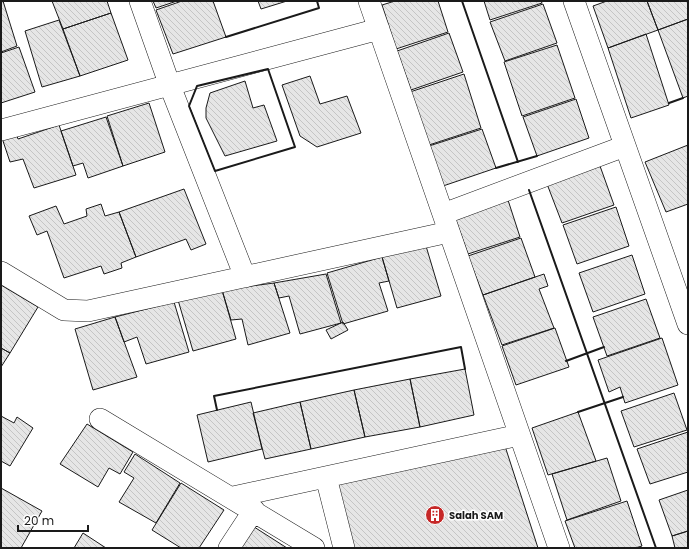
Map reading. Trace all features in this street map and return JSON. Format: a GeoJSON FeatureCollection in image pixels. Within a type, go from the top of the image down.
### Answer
{"type":"FeatureCollection","features":[{"type":"Feature","properties":{"kind":"street"},"geometry":{"type":"LineString","coordinates":[[140,1],[170,86],[245,277]]}},
{"type":"Feature","properties":{"kind":"street"},"geometry":{"type":"LineString","coordinates":[[369,1],[559,548]]}},
{"type":"Feature","properties":{"kind":"street"},"geometry":{"type":"LineString","coordinates":[[574,1],[688,324]]}},
{"type":"Feature","properties":{"kind":"street"},"geometry":{"type":"LineString","coordinates":[[1,130],[170,86],[378,29]]}},
{"type":"Feature","properties":{"kind":"street"},"geometry":{"type":"LineString","coordinates":[[1,272],[64,310],[82,311],[245,277],[446,223],[625,146]]}},
{"type":"Feature","properties":{"kind":"street"},"geometry":{"type":"LineString","coordinates":[[100,419],[233,497],[314,548]]}},
{"type":"Feature","properties":{"kind":"street"},"geometry":{"type":"LineString","coordinates":[[233,497],[519,435]]}},
{"type":"Feature","properties":{"kind":"street"},"geometry":{"type":"LineString","coordinates":[[326,477],[344,548]]}},
{"type":"Feature","properties":{"kind":"street"},"geometry":{"type":"LineString","coordinates":[[229,548],[254,510]]}},
{"type":"Feature","properties":{"kind":"building"},"geometry":{"type":"Polygon","coordinates":[[[1,1],[3,1],[17,46],[1,52],[1,1]]]}},
{"type":"Feature","properties":{"kind":"building"},"geometry":{"type":"Polygon","coordinates":[[[52,1],[107,1],[111,13],[63,29],[52,1]]]}},
{"type":"Feature","properties":{"kind":"building"},"geometry":{"type":"Polygon","coordinates":[[[153,1],[177,1],[156,8],[153,1]]]}},
{"type":"Feature","properties":{"kind":"building"},"geometry":{"type":"Polygon","coordinates":[[[182,1],[213,1],[226,37],[173,54],[156,10],[182,1]]]}},
{"type":"Feature","properties":{"kind":"building"},"geometry":{"type":"Polygon","coordinates":[[[258,1],[287,1],[261,9],[258,1]]]}},
{"type":"Feature","properties":{"kind":"building"},"geometry":{"type":"Polygon","coordinates":[[[395,1],[438,1],[448,32],[396,49],[382,5],[395,1]]]}},
{"type":"Feature","properties":{"kind":"building"},"geometry":{"type":"Polygon","coordinates":[[[484,1],[541,1],[542,3],[490,20],[484,1]]]}},
{"type":"Feature","properties":{"kind":"building"},"geometry":{"type":"Polygon","coordinates":[[[607,1],[647,1],[658,30],[608,48],[593,6],[607,1]]]}},
{"type":"Feature","properties":{"kind":"building"},"geometry":{"type":"Polygon","coordinates":[[[647,1],[688,1],[688,19],[658,30],[647,1]]]}},
{"type":"Feature","properties":{"kind":"building"},"geometry":{"type":"Polygon","coordinates":[[[543,4],[557,43],[505,61],[490,22],[543,4]]]}},
{"type":"Feature","properties":{"kind":"building"},"geometry":{"type":"Polygon","coordinates":[[[111,13],[128,60],[80,76],[63,29],[111,13]]]}},
{"type":"Feature","properties":{"kind":"building"},"geometry":{"type":"Polygon","coordinates":[[[688,19],[688,96],[683,98],[658,30],[688,19]]]}},
{"type":"Feature","properties":{"kind":"building"},"geometry":{"type":"Polygon","coordinates":[[[59,20],[80,76],[42,87],[25,31],[59,20]]]}},
{"type":"Feature","properties":{"kind":"building"},"geometry":{"type":"Polygon","coordinates":[[[449,33],[463,72],[411,90],[397,51],[449,33]]]}},
{"type":"Feature","properties":{"kind":"building"},"geometry":{"type":"Polygon","coordinates":[[[646,34],[669,105],[631,118],[608,48],[646,34]]]}},
{"type":"Feature","properties":{"kind":"building"},"geometry":{"type":"Polygon","coordinates":[[[557,45],[575,98],[522,116],[504,62],[557,45]]]}},
{"type":"Feature","properties":{"kind":"building"},"geometry":{"type":"Polygon","coordinates":[[[19,47],[35,92],[1,103],[1,53],[19,47]]]}},
{"type":"Feature","properties":{"kind":"building"},"geometry":{"type":"Polygon","coordinates":[[[464,74],[481,128],[429,145],[410,92],[464,74]]]}},
{"type":"Feature","properties":{"kind":"building"},"geometry":{"type":"Polygon","coordinates":[[[310,76],[320,104],[347,96],[361,133],[317,147],[300,136],[282,85],[310,76]]]}},
{"type":"Feature","properties":{"kind":"building"},"geometry":{"type":"Polygon","coordinates":[[[245,81],[253,108],[264,105],[277,141],[225,156],[206,118],[206,108],[210,93],[245,81]]]}},
{"type":"Feature","properties":{"kind":"building"},"geometry":{"type":"Polygon","coordinates":[[[576,99],[589,138],[537,156],[523,117],[576,99]]]}},
{"type":"Feature","properties":{"kind":"building"},"geometry":{"type":"Polygon","coordinates":[[[149,103],[165,152],[123,166],[107,116],[149,103]]]}},
{"type":"Feature","properties":{"kind":"building"},"geometry":{"type":"Polygon","coordinates":[[[106,117],[123,166],[88,178],[83,163],[73,166],[61,131],[106,117]]]}},
{"type":"Feature","properties":{"kind":"building"},"geometry":{"type":"Polygon","coordinates":[[[59,125],[76,175],[34,188],[23,159],[10,162],[2,138],[16,133],[18,139],[59,125]]]}},
{"type":"Feature","properties":{"kind":"building"},"geometry":{"type":"Polygon","coordinates":[[[482,129],[496,168],[443,186],[429,146],[482,129]]]}},
{"type":"Feature","properties":{"kind":"building"},"geometry":{"type":"Polygon","coordinates":[[[688,145],[688,204],[666,212],[645,162],[688,145]]]}},
{"type":"Feature","properties":{"kind":"building"},"geometry":{"type":"Polygon","coordinates":[[[600,166],[614,205],[562,223],[547,184],[600,166]]]}},
{"type":"Feature","properties":{"kind":"building"},"geometry":{"type":"Polygon","coordinates":[[[184,189],[206,244],[191,250],[186,239],[136,257],[119,212],[184,189]]]}},
{"type":"Feature","properties":{"kind":"building"},"geometry":{"type":"Polygon","coordinates":[[[507,197],[520,237],[468,254],[454,215],[507,197]]]}},
{"type":"Feature","properties":{"kind":"building"},"geometry":{"type":"Polygon","coordinates":[[[101,204],[105,216],[119,212],[136,257],[121,263],[122,268],[104,274],[101,266],[64,278],[47,231],[37,235],[29,216],[56,206],[64,224],[87,216],[86,209],[101,204]]]}},
{"type":"Feature","properties":{"kind":"building"},"geometry":{"type":"Polygon","coordinates":[[[616,207],[629,246],[577,264],[563,225],[616,207]]]}},
{"type":"Feature","properties":{"kind":"building"},"geometry":{"type":"Polygon","coordinates":[[[521,238],[535,277],[483,295],[468,256],[521,238]]]}},
{"type":"Feature","properties":{"kind":"building"},"geometry":{"type":"Polygon","coordinates":[[[426,246],[441,296],[397,308],[382,257],[426,246]]]}},
{"type":"Feature","properties":{"kind":"building"},"geometry":{"type":"Polygon","coordinates":[[[632,255],[645,294],[593,312],[579,273],[632,255]]]}},
{"type":"Feature","properties":{"kind":"building"},"geometry":{"type":"Polygon","coordinates":[[[382,257],[389,281],[379,283],[388,311],[343,324],[327,273],[382,257]]]}},
{"type":"Feature","properties":{"kind":"building"},"geometry":{"type":"Polygon","coordinates":[[[326,274],[341,323],[300,334],[289,296],[279,298],[274,283],[326,274]]]}},
{"type":"Feature","properties":{"kind":"building"},"geometry":{"type":"Polygon","coordinates":[[[544,274],[548,286],[539,289],[554,328],[502,345],[483,295],[544,274]]]}},
{"type":"Feature","properties":{"kind":"building"},"geometry":{"type":"Polygon","coordinates":[[[274,283],[290,333],[248,345],[242,319],[231,320],[222,290],[274,283]]]}},
{"type":"Feature","properties":{"kind":"building"},"geometry":{"type":"Polygon","coordinates":[[[1,285],[38,307],[10,353],[1,348],[1,285]]]}},
{"type":"Feature","properties":{"kind":"building"},"geometry":{"type":"Polygon","coordinates":[[[222,290],[236,339],[193,351],[178,300],[222,290]]]}},
{"type":"Feature","properties":{"kind":"building"},"geometry":{"type":"Polygon","coordinates":[[[646,299],[660,338],[607,356],[593,317],[646,299]]]}},
{"type":"Feature","properties":{"kind":"building"},"geometry":{"type":"Polygon","coordinates":[[[174,302],[189,352],[146,364],[137,337],[124,342],[115,317],[174,302]]]}},
{"type":"Feature","properties":{"kind":"building"},"geometry":{"type":"Polygon","coordinates":[[[115,317],[137,377],[93,390],[75,329],[115,317]]]}},
{"type":"Feature","properties":{"kind":"building"},"geometry":{"type":"Polygon","coordinates":[[[343,322],[348,330],[331,339],[326,330],[343,322]]]}},
{"type":"Feature","properties":{"kind":"building"},"geometry":{"type":"Polygon","coordinates":[[[555,328],[569,367],[516,385],[502,346],[555,328]]]}},
{"type":"Feature","properties":{"kind":"building"},"geometry":{"type":"Polygon","coordinates":[[[662,338],[678,385],[625,403],[620,387],[609,392],[598,360],[662,338]]]}},
{"type":"Feature","properties":{"kind":"building"},"geometry":{"type":"Polygon","coordinates":[[[1,348],[10,353],[1,367],[1,348]]]}},
{"type":"Feature","properties":{"kind":"building"},"geometry":{"type":"Polygon","coordinates":[[[465,369],[474,415],[420,427],[410,379],[465,369]]]}},
{"type":"Feature","properties":{"kind":"building"},"geometry":{"type":"Polygon","coordinates":[[[410,379],[420,427],[365,437],[354,390],[410,379]]]}},
{"type":"Feature","properties":{"kind":"building"},"geometry":{"type":"Polygon","coordinates":[[[354,390],[365,437],[311,449],[300,402],[354,390]]]}},
{"type":"Feature","properties":{"kind":"building"},"geometry":{"type":"Polygon","coordinates":[[[674,393],[687,430],[634,447],[621,411],[674,393]]]}},
{"type":"Feature","properties":{"kind":"building"},"geometry":{"type":"Polygon","coordinates":[[[251,402],[262,449],[208,462],[197,415],[251,402]]]}},
{"type":"Feature","properties":{"kind":"building"},"geometry":{"type":"Polygon","coordinates":[[[300,402],[311,449],[265,459],[253,413],[300,402]]]}},
{"type":"Feature","properties":{"kind":"building"},"geometry":{"type":"Polygon","coordinates":[[[578,412],[596,461],[548,475],[532,428],[578,412]]]}},
{"type":"Feature","properties":{"kind":"building"},"geometry":{"type":"Polygon","coordinates":[[[1,416],[14,423],[17,417],[33,428],[10,466],[1,461],[1,416]]]}},
{"type":"Feature","properties":{"kind":"building"},"geometry":{"type":"Polygon","coordinates":[[[87,424],[133,452],[120,474],[109,468],[98,487],[60,464],[87,424]]]}},
{"type":"Feature","properties":{"kind":"building"},"geometry":{"type":"Polygon","coordinates":[[[688,432],[688,472],[650,484],[637,449],[688,432]]]}},
{"type":"Feature","properties":{"kind":"building","name":"Salah SAM"},"geometry":{"type":"Polygon","coordinates":[[[504,443],[538,548],[350,548],[333,481],[504,443]]]}},
{"type":"Feature","properties":{"kind":"building"},"geometry":{"type":"Polygon","coordinates":[[[135,454],[180,483],[156,523],[119,502],[134,478],[124,472],[135,454]]]}},
{"type":"Feature","properties":{"kind":"building"},"geometry":{"type":"Polygon","coordinates":[[[607,458],[621,501],[567,520],[552,474],[607,458]]]}},
{"type":"Feature","properties":{"kind":"building"},"geometry":{"type":"Polygon","coordinates":[[[181,483],[224,510],[199,548],[181,548],[152,530],[181,483]]]}},
{"type":"Feature","properties":{"kind":"building"},"geometry":{"type":"Polygon","coordinates":[[[1,488],[42,511],[21,548],[1,548],[1,488]]]}},
{"type":"Feature","properties":{"kind":"building"},"geometry":{"type":"Polygon","coordinates":[[[688,490],[688,531],[672,536],[659,500],[688,490]]]}},
{"type":"Feature","properties":{"kind":"building"},"geometry":{"type":"Polygon","coordinates":[[[627,501],[642,546],[635,548],[575,548],[565,521],[627,501]]]}},
{"type":"Feature","properties":{"kind":"building"},"geometry":{"type":"Polygon","coordinates":[[[251,525],[287,548],[237,548],[251,525]]]}},
{"type":"Feature","properties":{"kind":"building"},"geometry":{"type":"Polygon","coordinates":[[[688,531],[688,548],[675,548],[672,536],[688,531]]]}},
{"type":"Feature","properties":{"kind":"building"},"geometry":{"type":"Polygon","coordinates":[[[83,533],[106,548],[74,548],[83,533]]]}},
{"type":"Feature","properties":{"kind":"wall"},"geometry":{"type":"LineString","coordinates":[[226,37],[319,8],[317,1]]}},
{"type":"Feature","properties":{"kind":"wall"},"geometry":{"type":"LineString","coordinates":[[462,1],[518,162]]}},
{"type":"Feature","properties":{"kind":"wall"},"geometry":{"type":"LineString","coordinates":[[268,69],[295,147],[215,171],[189,106],[197,86],[268,69]]}},
{"type":"Feature","properties":{"kind":"wall"},"geometry":{"type":"LineString","coordinates":[[669,103],[683,98]]}},
{"type":"Feature","properties":{"kind":"wall"},"geometry":{"type":"LineString","coordinates":[[496,168],[537,156]]}},
{"type":"Feature","properties":{"kind":"wall"},"geometry":{"type":"LineString","coordinates":[[529,190],[656,548]]}},
{"type":"Feature","properties":{"kind":"wall"},"geometry":{"type":"LineString","coordinates":[[217,410],[214,396],[461,347],[465,369]]}},
{"type":"Feature","properties":{"kind":"wall"},"geometry":{"type":"LineString","coordinates":[[566,361],[604,347]]}},
{"type":"Feature","properties":{"kind":"wall"},"geometry":{"type":"LineString","coordinates":[[578,412],[623,397]]}},
{"type":"Feature","properties":{"kind":"place","name":"Salah SAM"},"geometry":{"type":"Point","coordinates":[435,515]}}]}
